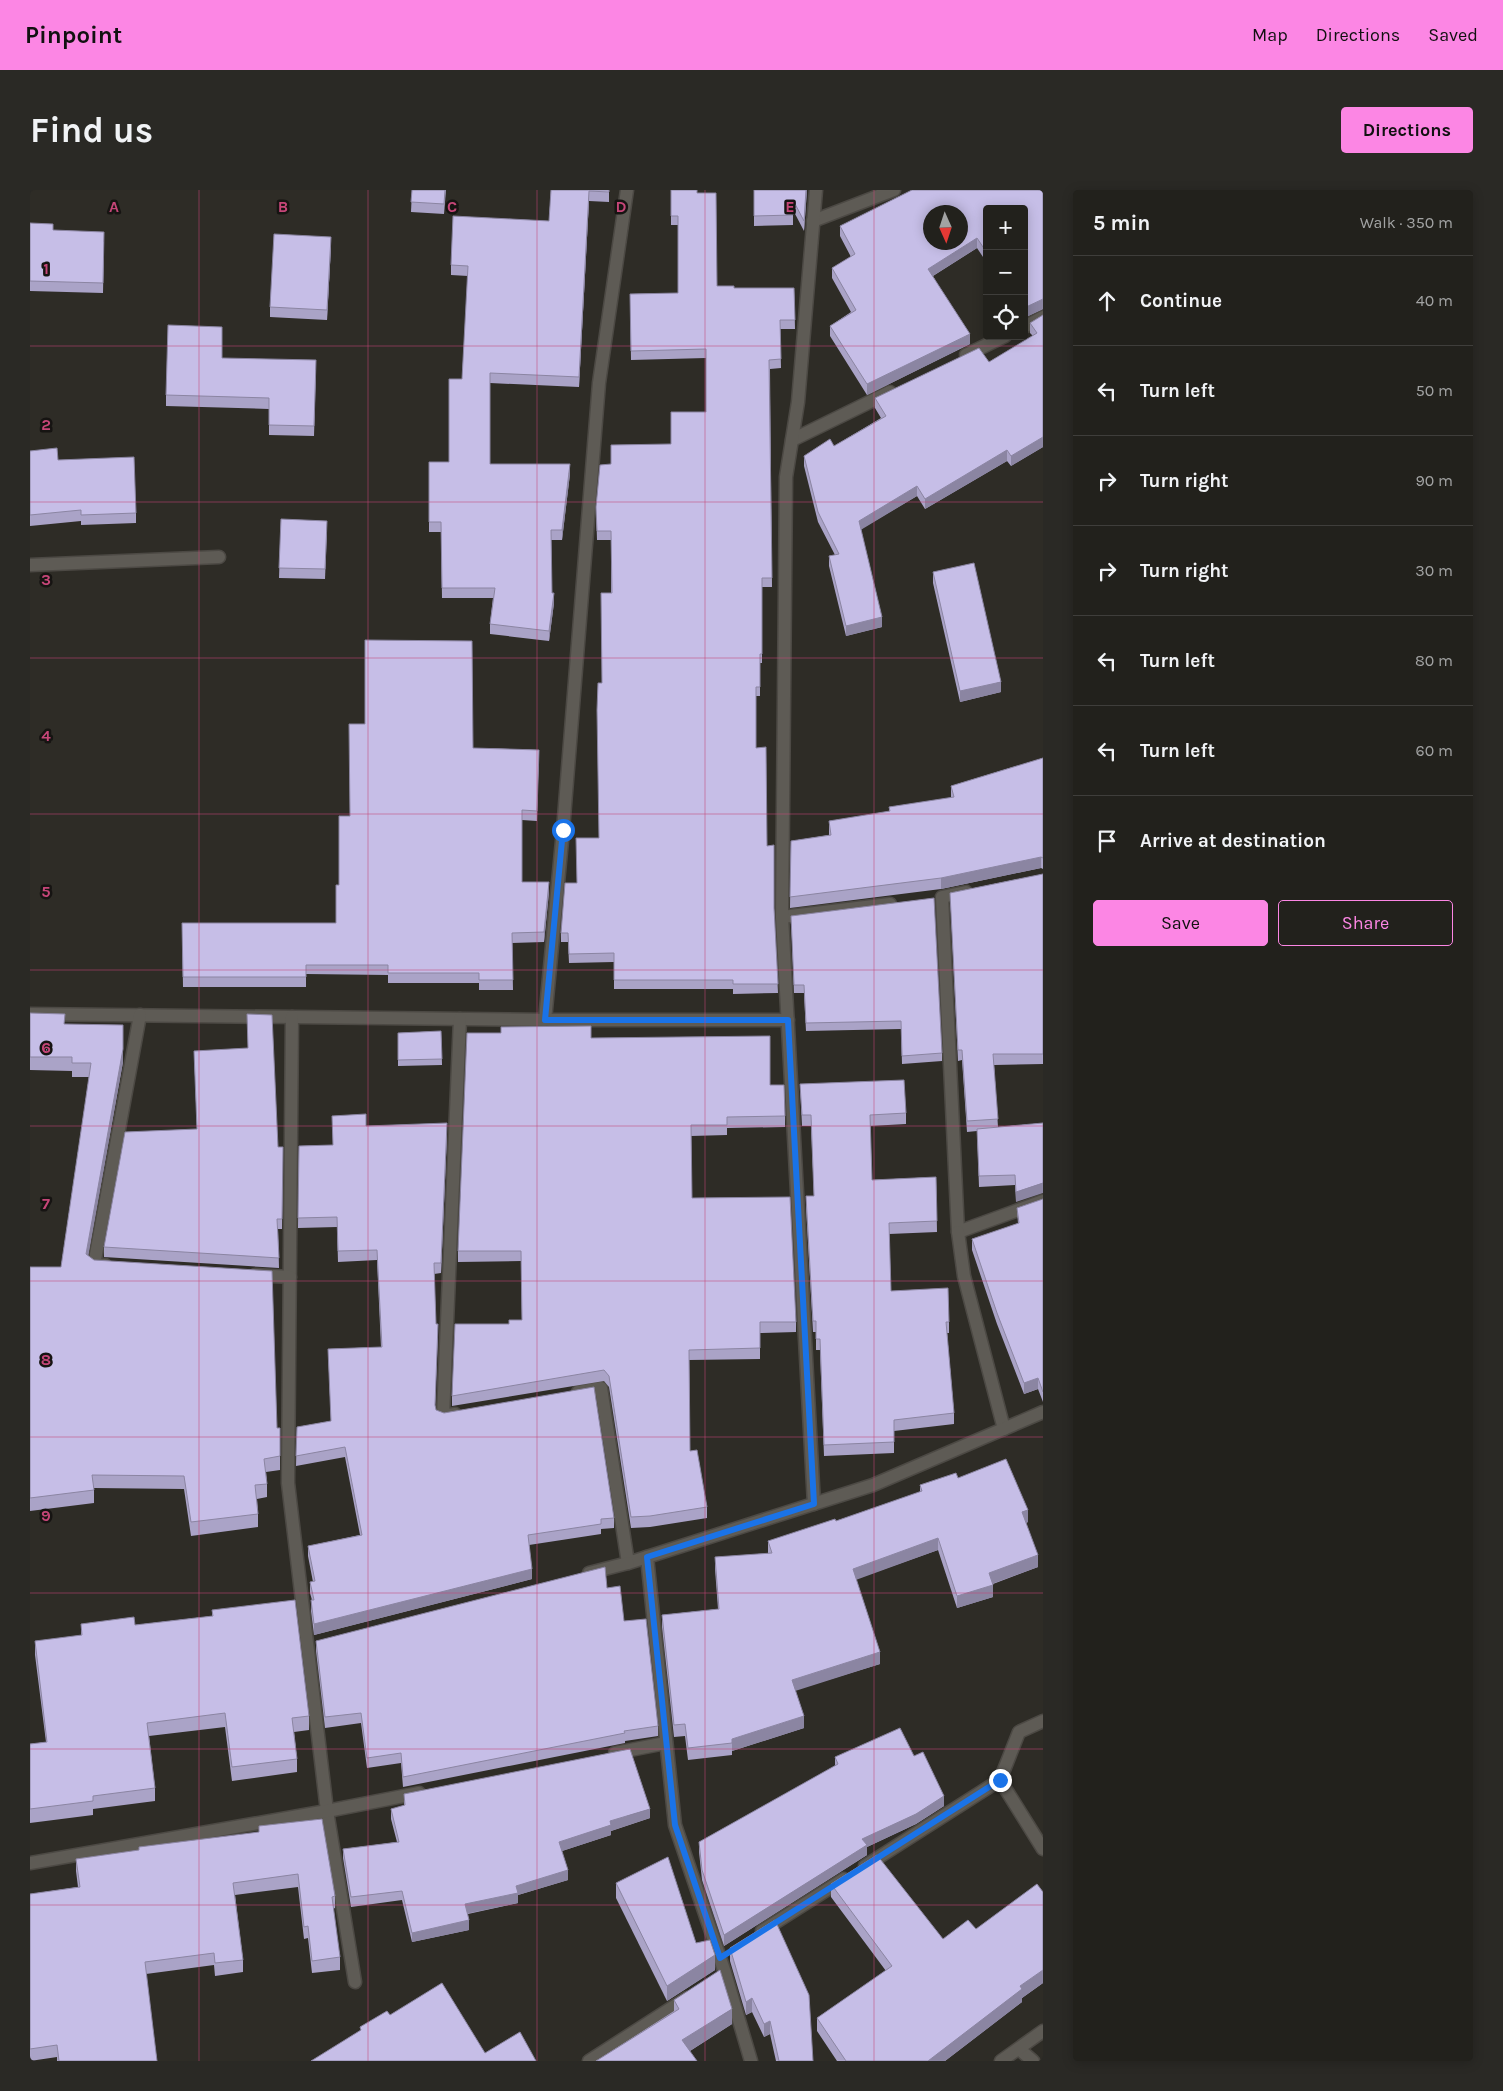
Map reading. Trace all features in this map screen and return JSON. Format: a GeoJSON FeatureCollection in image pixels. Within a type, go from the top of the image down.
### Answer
{"type":"FeatureCollection","features":[{"type":"Feature","properties":{"kind":"street"},"geometry":{"type":"LineString","coordinates":[[545,1020],[563,830],[599,383],[627,190]]}},
{"type":"Feature","properties":{"kind":"street"},"geometry":{"type":"LineString","coordinates":[[814,1504],[782,917],[786,477],[798,402],[816,190]]}},
{"type":"Feature","properties":{"kind":"street"},"geometry":{"type":"LineString","coordinates":[[813,221],[894,190]]}},
{"type":"Feature","properties":{"kind":"street"},"geometry":{"type":"LineString","coordinates":[[1028,325],[1043,318]]}},
{"type":"Feature","properties":{"kind":"street"},"geometry":{"type":"LineString","coordinates":[[952,362],[997,340]]}},
{"type":"Feature","properties":{"kind":"street"},"geometry":{"type":"LineString","coordinates":[[792,440],[898,388]]}},
{"type":"Feature","properties":{"kind":"street"},"geometry":{"type":"LineString","coordinates":[[30,565],[219,557]]}},
{"type":"Feature","properties":{"kind":"street"},"geometry":{"type":"LineString","coordinates":[[979,890],[937,898],[958,1232],[964,1276],[1004,1429]]}},
{"type":"Feature","properties":{"kind":"street"},"geometry":{"type":"LineString","coordinates":[[782,917],[904,902]]}},
{"type":"Feature","properties":{"kind":"street"},"geometry":{"type":"LineString","coordinates":[[30,1014],[545,1020],[788,1020]]}},
{"type":"Feature","properties":{"kind":"street"},"geometry":{"type":"LineString","coordinates":[[114,1266],[94,1265],[140,1015]]}},
{"type":"Feature","properties":{"kind":"street"},"geometry":{"type":"LineString","coordinates":[[292,1017],[288,1483],[312,1643],[327,1811],[355,1982]]}},
{"type":"Feature","properties":{"kind":"street"},"geometry":{"type":"LineString","coordinates":[[460,1019],[443,1416],[471,1411]]}},
{"type":"Feature","properties":{"kind":"street"},"geometry":{"type":"LineString","coordinates":[[958,1232],[1043,1202]]}},
{"type":"Feature","properties":{"kind":"street"},"geometry":{"type":"LineString","coordinates":[[241,1274],[290,1277]]}},
{"type":"Feature","properties":{"kind":"street"},"geometry":{"type":"LineString","coordinates":[[564,1394],[601,1388],[628,1563]]}},
{"type":"Feature","properties":{"kind":"street"},"geometry":{"type":"LineString","coordinates":[[581,1575],[628,1563],[874,1485],[1043,1412]]}},
{"type":"Feature","properties":{"kind":"street"},"geometry":{"type":"LineString","coordinates":[[647,1557],[675,1825],[724,1956],[721,1976],[751,2061]]}},
{"type":"Feature","properties":{"kind":"street"},"geometry":{"type":"LineString","coordinates":[[753,1937],[1000,1780],[1019,1732],[1043,1721]]}},
{"type":"Feature","properties":{"kind":"street"},"geometry":{"type":"LineString","coordinates":[[598,1757],[666,1743]]}},
{"type":"Feature","properties":{"kind":"street"},"geometry":{"type":"LineString","coordinates":[[1000,1780],[1043,1849]]}},
{"type":"Feature","properties":{"kind":"street"},"geometry":{"type":"LineString","coordinates":[[30,1863],[327,1811],[434,1790]]}},
{"type":"Feature","properties":{"kind":"street"},"geometry":{"type":"LineString","coordinates":[[589,2061],[701,1989]]}},
{"type":"Feature","properties":{"kind":"street"},"geometry":{"type":"LineString","coordinates":[[1001,2061],[1043,2031]]}},
{"type":"Feature","properties":{"kind":"street"},"geometry":{"type":"LineString","coordinates":[[1019,2049],[1033,2061]]}},
{"type":"Feature","properties":{"kind":"building"},"geometry":{"type":"Polygon","coordinates":[[[412,190],[445,190],[444,204],[411,202],[412,190]]]}},
{"type":"Feature","properties":{"kind":"building"},"geometry":{"type":"Polygon","coordinates":[[[551,190],[609,190],[609,192],[589,191],[579,377],[490,373],[490,464],[570,464],[562,530],[551,530],[552,593],[554,593],[549,631],[490,624],[495,588],[442,588],[441,522],[429,522],[429,462],[449,462],[449,379],[462,379],[468,266],[451,265],[453,216],[549,221],[551,190]]]}},
{"type":"Feature","properties":{"kind":"building"},"geometry":{"type":"Polygon","coordinates":[[[671,190],[697,190],[697,193],[716,193],[717,286],[734,286],[734,288],[794,288],[795,320],[780,320],[781,359],[769,360],[772,578],[762,578],[762,654],[760,654],[760,687],[756,687],[756,748],[766,747],[767,846],[774,845],[774,908],[778,984],[733,984],[733,980],[614,980],[614,953],[569,954],[568,933],[561,933],[565,883],[577,883],[576,838],[599,838],[597,710],[598,683],[602,683],[601,593],[612,593],[611,531],[597,531],[596,507],[600,465],[611,464],[611,445],[671,444],[671,412],[706,412],[706,349],[631,351],[630,294],[678,293],[678,216],[671,216],[671,190]]]}},
{"type":"Feature","properties":{"kind":"building"},"geometry":{"type":"Polygon","coordinates":[[[754,190],[806,190],[804,221],[793,200],[793,215],[754,216],[754,190]]]}},
{"type":"Feature","properties":{"kind":"building"},"geometry":{"type":"Polygon","coordinates":[[[912,190],[1043,190],[1043,299],[1028,306],[1028,205],[983,205],[983,247],[977,238],[968,244],[968,205],[923,205],[923,250],[958,250],[928,269],[970,334],[867,384],[830,326],[856,310],[832,268],[855,254],[840,226],[912,190]]]}},
{"type":"Feature","properties":{"kind":"building"},"geometry":{"type":"Polygon","coordinates":[[[30,223],[53,224],[53,230],[104,232],[103,283],[30,281],[30,223]]]}},
{"type":"Feature","properties":{"kind":"building"},"geometry":{"type":"Polygon","coordinates":[[[274,234],[331,237],[327,310],[270,307],[274,234]]]}},
{"type":"Feature","properties":{"kind":"building"},"geometry":{"type":"Polygon","coordinates":[[[1043,315],[1043,437],[1011,456],[1007,450],[925,499],[917,486],[859,521],[882,617],[846,626],[829,556],[839,554],[818,512],[804,456],[830,439],[834,446],[886,416],[875,398],[979,348],[989,362],[1037,333],[1030,323],[1043,315]]]}},
{"type":"Feature","properties":{"kind":"building"},"geometry":{"type":"Polygon","coordinates":[[[168,325],[222,327],[222,358],[316,360],[314,426],[269,425],[269,398],[166,395],[168,325]]]}},
{"type":"Feature","properties":{"kind":"building"},"geometry":{"type":"Polygon","coordinates":[[[57,448],[58,460],[134,457],[136,513],[81,515],[81,510],[30,515],[30,451],[57,448]]]}},
{"type":"Feature","properties":{"kind":"building"},"geometry":{"type":"Polygon","coordinates":[[[281,519],[327,521],[325,569],[279,568],[281,519]]]}},
{"type":"Feature","properties":{"kind":"building"},"geometry":{"type":"Polygon","coordinates":[[[974,563],[1001,682],[960,691],[933,572],[974,563]]]}},
{"type":"Feature","properties":{"kind":"building"},"geometry":{"type":"Polygon","coordinates":[[[365,640],[472,641],[473,748],[539,750],[537,811],[522,810],[522,882],[549,882],[544,932],[512,933],[513,980],[479,980],[479,973],[388,973],[388,965],[306,965],[306,977],[183,977],[182,923],[336,923],[336,885],[339,885],[339,816],[350,816],[349,724],[365,724],[365,640]]]}},
{"type":"Feature","properties":{"kind":"building"},"geometry":{"type":"Polygon","coordinates":[[[1043,758],[1043,858],[941,878],[790,897],[791,841],[831,835],[829,821],[890,811],[889,807],[954,797],[951,786],[1043,758]]]}},
{"type":"Feature","properties":{"kind":"building"},"geometry":{"type":"Polygon","coordinates":[[[1043,874],[1043,1054],[993,1054],[998,1119],[967,1121],[962,1050],[958,1050],[950,893],[1043,874]]]}},
{"type":"Feature","properties":{"kind":"building"},"geometry":{"type":"Polygon","coordinates":[[[934,898],[942,1053],[902,1056],[901,1021],[806,1023],[804,985],[794,985],[791,916],[934,898]]]}},
{"type":"Feature","properties":{"kind":"building"},"geometry":{"type":"Polygon","coordinates":[[[30,1013],[65,1014],[64,1024],[123,1025],[123,1049],[86,1254],[94,1260],[272,1271],[277,1428],[280,1428],[280,1456],[264,1459],[267,1484],[255,1485],[258,1514],[191,1522],[184,1476],[92,1475],[94,1490],[30,1498],[30,1267],[61,1267],[91,1063],[72,1063],[72,1057],[30,1057],[30,1013]]]}},
{"type":"Feature","properties":{"kind":"building"},"geometry":{"type":"Polygon","coordinates":[[[247,1014],[272,1015],[278,1147],[283,1147],[282,1219],[277,1219],[279,1258],[104,1247],[125,1132],[197,1129],[194,1051],[248,1048],[247,1014]]]}},
{"type":"Feature","properties":{"kind":"building"},"geometry":{"type":"Polygon","coordinates":[[[591,1026],[591,1038],[770,1036],[770,1085],[784,1085],[785,1116],[727,1117],[727,1125],[691,1125],[692,1198],[790,1197],[796,1322],[760,1322],[760,1348],[689,1350],[690,1451],[697,1450],[707,1507],[631,1517],[609,1376],[604,1370],[452,1396],[455,1324],[509,1324],[509,1320],[522,1320],[521,1251],[458,1251],[467,1033],[501,1033],[501,1027],[591,1026]]]}},
{"type":"Feature","properties":{"kind":"building"},"geometry":{"type":"Polygon","coordinates":[[[441,1031],[442,1059],[398,1060],[398,1033],[441,1031]]]}},
{"type":"Feature","properties":{"kind":"building"},"geometry":{"type":"Polygon","coordinates":[[[904,1080],[906,1113],[870,1115],[872,1180],[936,1177],[937,1221],[889,1223],[891,1291],[948,1288],[949,1322],[946,1322],[954,1413],[894,1420],[894,1442],[824,1445],[820,1339],[816,1339],[816,1321],[813,1321],[806,1196],[814,1196],[811,1115],[802,1115],[800,1084],[904,1080]]]}},
{"type":"Feature","properties":{"kind":"building"},"geometry":{"type":"Polygon","coordinates":[[[366,1114],[366,1126],[447,1123],[441,1263],[434,1263],[436,1324],[438,1324],[436,1410],[444,1413],[594,1387],[614,1518],[601,1519],[601,1524],[528,1535],[532,1569],[314,1624],[311,1600],[314,1600],[310,1582],[315,1581],[308,1546],[362,1535],[345,1447],[296,1456],[297,1427],[331,1421],[328,1349],[382,1347],[377,1250],[338,1251],[337,1217],[298,1218],[299,1146],[333,1145],[332,1116],[366,1114]]]}},
{"type":"Feature","properties":{"kind":"building"},"geometry":{"type":"Polygon","coordinates":[[[1043,1123],[1043,1183],[1016,1192],[1015,1175],[979,1176],[977,1129],[1043,1123]]]}},
{"type":"Feature","properties":{"kind":"building"},"geometry":{"type":"Polygon","coordinates":[[[1043,1199],[1043,1392],[1038,1378],[1024,1383],[997,1313],[972,1239],[1019,1223],[1017,1208],[1043,1199]]]}},
{"type":"Feature","properties":{"kind":"building"},"geometry":{"type":"Polygon","coordinates":[[[1006,1459],[1028,1510],[1022,1512],[1038,1555],[989,1573],[993,1585],[957,1596],[938,1538],[853,1569],[880,1652],[792,1680],[804,1716],[732,1739],[732,1743],[688,1748],[685,1724],[674,1725],[662,1615],[719,1609],[715,1557],[772,1553],[768,1541],[835,1519],[836,1521],[922,1491],[920,1485],[956,1473],[958,1478],[1006,1459]]]}},
{"type":"Feature","properties":{"kind":"building"},"geometry":{"type":"Polygon","coordinates":[[[605,1567],[607,1588],[620,1586],[624,1621],[646,1619],[658,1726],[624,1731],[625,1733],[403,1777],[401,1753],[367,1758],[361,1713],[325,1717],[316,1641],[605,1567]]]}},
{"type":"Feature","properties":{"kind":"building"},"geometry":{"type":"Polygon","coordinates":[[[295,1600],[309,1716],[292,1718],[297,1759],[232,1767],[225,1713],[147,1723],[155,1788],[93,1796],[93,1801],[30,1809],[30,1744],[47,1742],[35,1641],[82,1635],[81,1624],[134,1617],[135,1625],[213,1616],[212,1610],[295,1600]]]}},
{"type":"Feature","properties":{"kind":"building"},"geometry":{"type":"Polygon","coordinates":[[[900,1728],[914,1756],[923,1752],[944,1796],[916,1814],[862,1839],[867,1845],[724,1935],[702,1870],[699,1842],[838,1764],[835,1757],[900,1728]]]}},
{"type":"Feature","properties":{"kind":"building"},"geometry":{"type":"Polygon","coordinates":[[[630,1749],[650,1809],[610,1821],[611,1825],[559,1842],[568,1870],[516,1886],[518,1893],[465,1904],[469,1920],[412,1933],[402,1891],[351,1897],[343,1849],[399,1842],[391,1809],[405,1805],[404,1794],[630,1749]]]}},
{"type":"Feature","properties":{"kind":"building"},"geometry":{"type":"Polygon","coordinates":[[[322,1819],[335,1896],[332,1897],[340,1957],[312,1961],[308,1926],[304,1927],[298,1874],[233,1883],[243,1960],[215,1963],[214,1953],[145,1962],[157,2061],[59,2061],[57,2045],[30,2049],[30,1894],[80,1887],[76,1859],[139,1850],[139,1847],[259,1832],[259,1826],[322,1819]]]}},
{"type":"Feature","properties":{"kind":"building"},"geometry":{"type":"Polygon","coordinates":[[[877,1855],[943,1939],[968,1920],[976,1929],[1037,1884],[1043,1892],[1043,1970],[1020,1986],[1022,1989],[928,2061],[846,2061],[817,2018],[892,1966],[831,1884],[877,1855]]]}},
{"type":"Feature","properties":{"kind":"building"},"geometry":{"type":"Polygon","coordinates":[[[668,1857],[696,1943],[710,1940],[715,1955],[667,1986],[616,1883],[668,1857]]]}},
{"type":"Feature","properties":{"kind":"building"},"geometry":{"type":"Polygon","coordinates":[[[775,1920],[809,1995],[813,2061],[779,2061],[770,2021],[764,2024],[752,1998],[746,2002],[730,1948],[775,1920]]]}},
{"type":"Feature","properties":{"kind":"building"},"geometry":{"type":"Polygon","coordinates":[[[720,1970],[732,2009],[682,2040],[697,2061],[596,2061],[679,2009],[674,2000],[720,1970]]]}},
{"type":"Feature","properties":{"kind":"building"},"geometry":{"type":"Polygon","coordinates":[[[442,1983],[485,2053],[520,2032],[536,2061],[311,2061],[361,2030],[360,2027],[387,2011],[390,2015],[442,1983]]]}},
{"type":"Feature","properties":{"kind":"route"},"geometry":{"type":"LineString","coordinates":[[563,830],[545,1020],[788,1020],[814,1504],[647,1557],[675,1825],[720,1958],[1000,1780]]}}]}
